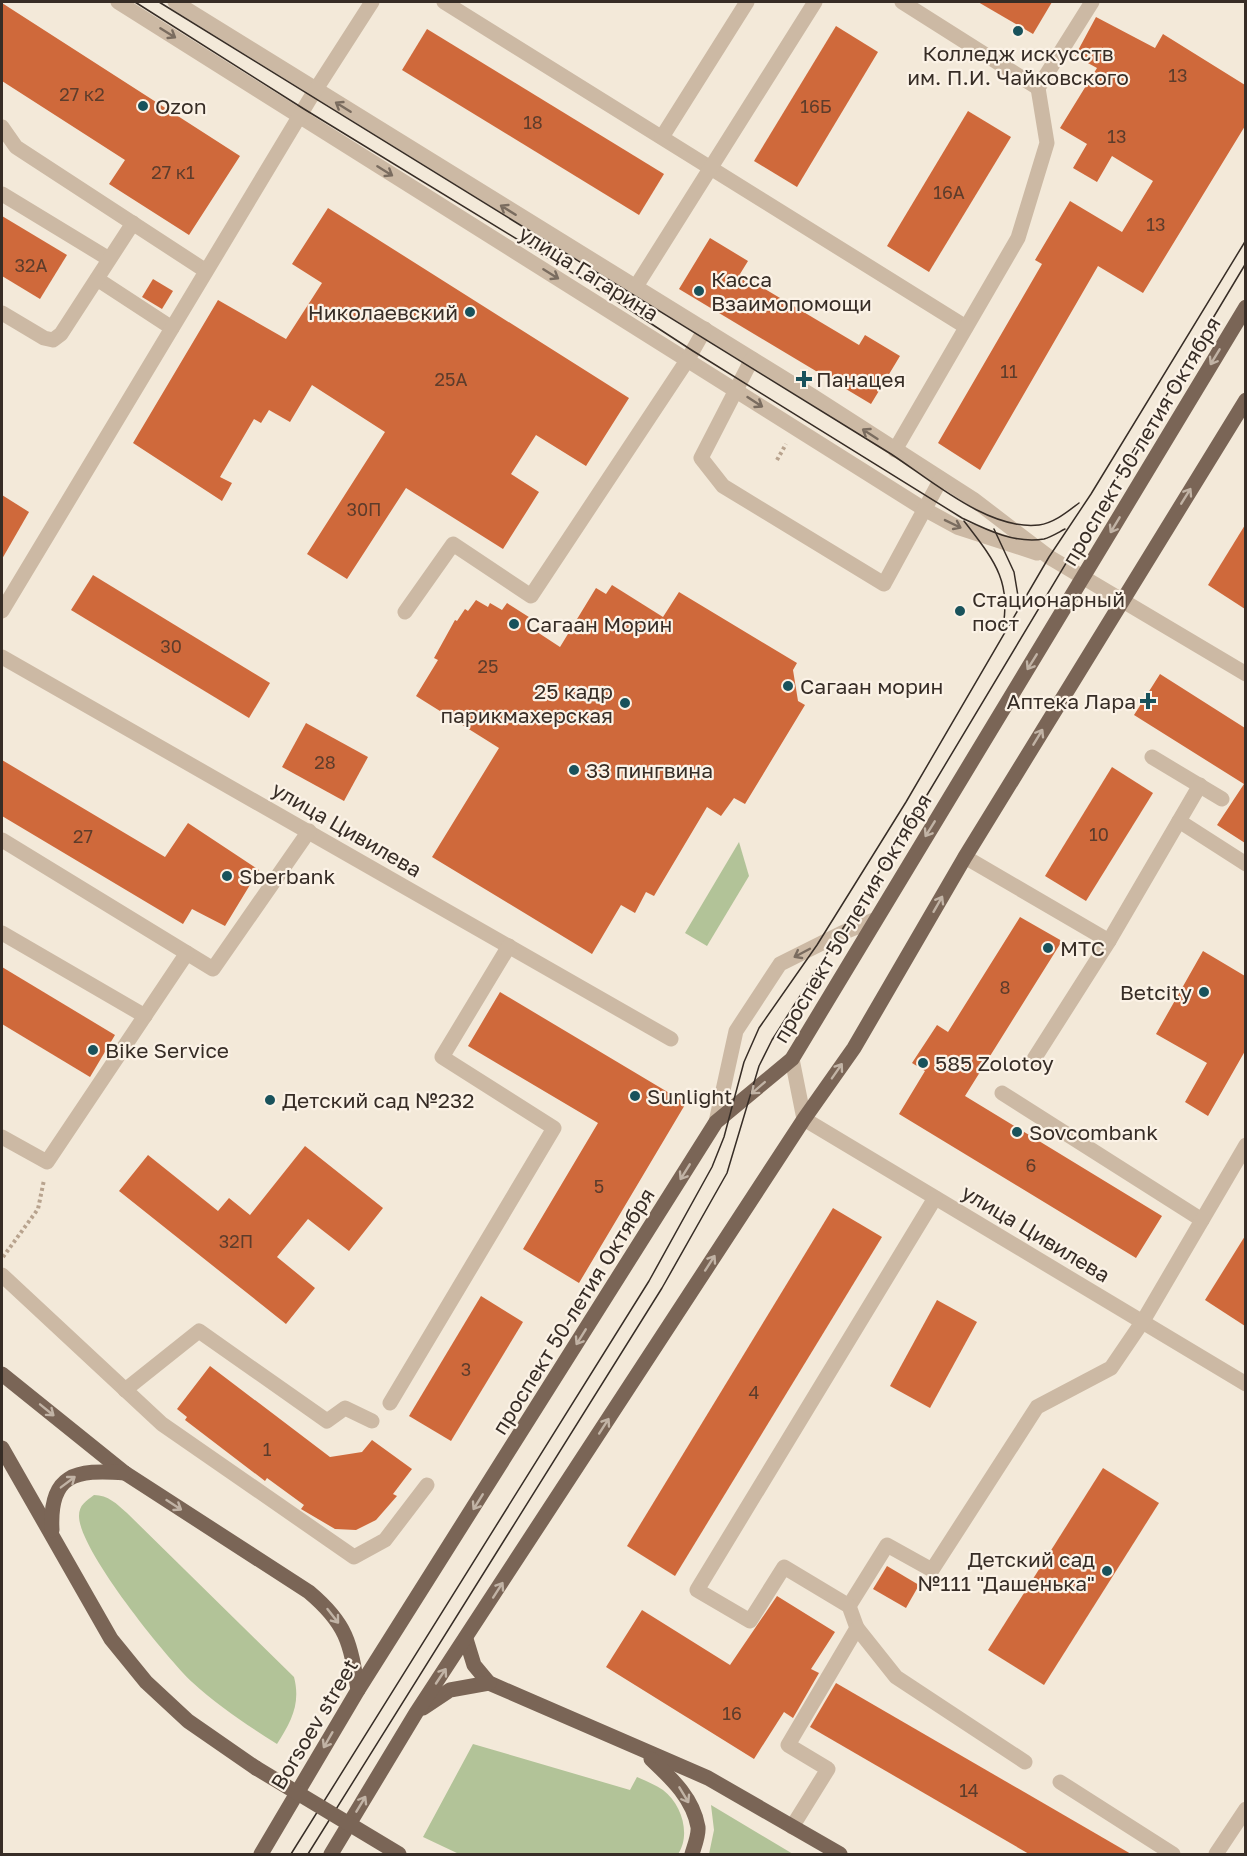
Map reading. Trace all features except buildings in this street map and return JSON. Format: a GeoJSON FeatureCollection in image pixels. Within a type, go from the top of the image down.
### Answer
{"type":"FeatureCollection","features":[{"type":"Feature","properties":{"kind":"main road","name":"проспект 50-летия Октября"},"geometry":{"type":"LineString","coordinates":[[406,1617],[716,1122],[792,1059],[1245,307]]}},
{"type":"Feature","properties":{"kind":"main road"},"geometry":{"type":"LineString","coordinates":[[331,1854],[416,1713],[804,1119],[854,1048],[965,857],[1245,400]]}},
{"type":"Feature","properties":{"kind":"main road"},"geometry":{"type":"LineString","coordinates":[[2,1374],[125,1473],[309,1592],[330,1610],[342,1626],[351,1650],[358,1690]]}},
{"type":"Feature","properties":{"kind":"main road"},"geometry":{"type":"LineString","coordinates":[[2,1448],[111,1639],[146,1683],[188,1721],[256,1768],[399,1854]]}},
{"type":"Feature","properties":{"kind":"main road"},"geometry":{"type":"LineString","coordinates":[[52,1533],[51,1505],[58,1489],[73,1476],[93,1470],[125,1473]]}},
{"type":"Feature","properties":{"kind":"main road","name":"Borsoev street"},"geometry":{"type":"LineString","coordinates":[[261,1854],[358,1690],[406,1617]]}},
{"type":"Feature","properties":{"kind":"main road"},"geometry":{"type":"LineString","coordinates":[[466,1639],[474,1665],[489,1683],[644,1753],[708,1778],[840,1854]]}},
{"type":"Feature","properties":{"kind":"main road"},"geometry":{"type":"LineString","coordinates":[[416,1713],[450,1690],[489,1683]]}},
{"type":"Feature","properties":{"kind":"main road"},"geometry":{"type":"LineString","coordinates":[[644,1753],[678,1785],[689,1804],[699,1829],[692,1854]]}},
{"type":"Feature","properties":{"kind":"street","name":"улица Гагарина"},"geometry":{"type":"LineString","coordinates":[[118,2],[688,358],[924,509],[957,527],[1049,557]]}},
{"type":"Feature","properties":{"kind":"street","name":"улица Гагарина"},"geometry":{"type":"LineString","coordinates":[[175,2],[635,288],[705,329],[973,499],[1049,557]]}},
{"type":"Feature","properties":{"kind":"street"},"geometry":{"type":"LineString","coordinates":[[2,611],[315,90],[372,2]]}},
{"type":"Feature","properties":{"kind":"street"},"geometry":{"type":"LineString","coordinates":[[444,2],[966,327]]}},
{"type":"Feature","properties":{"kind":"street"},"geometry":{"type":"LineString","coordinates":[[662,137],[747,2]]}},
{"type":"Feature","properties":{"kind":"street"},"geometry":{"type":"LineString","coordinates":[[635,288],[815,2]]}},
{"type":"Feature","properties":{"kind":"street"},"geometry":{"type":"LineString","coordinates":[[902,2],[1038,88]]}},
{"type":"Feature","properties":{"kind":"street"},"geometry":{"type":"LineString","coordinates":[[895,450],[1018,238],[1047,143],[1038,88],[1092,2]]}},
{"type":"Feature","properties":{"kind":"street"},"geometry":{"type":"LineString","coordinates":[[2,127],[16,147],[206,271]]}},
{"type":"Feature","properties":{"kind":"street"},"geometry":{"type":"LineString","coordinates":[[2,194],[110,260]]}},
{"type":"Feature","properties":{"kind":"street"},"geometry":{"type":"LineString","coordinates":[[2,313],[44,338],[53,340],[61,334],[133,223]]}},
{"type":"Feature","properties":{"kind":"street"},"geometry":{"type":"LineString","coordinates":[[97,279],[172,327]]}},
{"type":"Feature","properties":{"kind":"street"},"geometry":{"type":"LineString","coordinates":[[405,612],[453,544],[531,596],[705,329]]}},
{"type":"Feature","properties":{"kind":"street"},"geometry":{"type":"LineString","coordinates":[[752,359],[701,458],[723,486],[884,584],[941,479]]}},
{"type":"Feature","properties":{"kind":"street"},"geometry":{"type":"LineString","coordinates":[[1049,557],[1245,674]]}},
{"type":"Feature","properties":{"kind":"street","name":"улица Цивилева"},"geometry":{"type":"LineString","coordinates":[[2,657],[671,1039]]}},
{"type":"Feature","properties":{"kind":"street"},"geometry":{"type":"LineString","coordinates":[[1152,757],[1222,799]]}},
{"type":"Feature","properties":{"kind":"street"},"geometry":{"type":"LineString","coordinates":[[1034,1059],[1108,941],[1200,785]]}},
{"type":"Feature","properties":{"kind":"street"},"geometry":{"type":"LineString","coordinates":[[1179,821],[1245,864]]}},
{"type":"Feature","properties":{"kind":"street"},"geometry":{"type":"LineString","coordinates":[[2,840],[213,969],[309,831]]}},
{"type":"Feature","properties":{"kind":"street"},"geometry":{"type":"LineString","coordinates":[[965,857],[1108,941]]}},
{"type":"Feature","properties":{"kind":"street"},"geometry":{"type":"LineString","coordinates":[[716,1122],[736,1031],[780,964],[874,920]]}},
{"type":"Feature","properties":{"kind":"street"},"geometry":{"type":"LineString","coordinates":[[2,933],[145,1016]]}},
{"type":"Feature","properties":{"kind":"street"},"geometry":{"type":"LineString","coordinates":[[390,1403],[554,1128],[442,1057],[509,946]]}},
{"type":"Feature","properties":{"kind":"street"},"geometry":{"type":"LineString","coordinates":[[2,1137],[47,1162],[188,953]]}},
{"type":"Feature","properties":{"kind":"street"},"geometry":{"type":"LineString","coordinates":[[792,1059],[804,1119]]}},
{"type":"Feature","properties":{"kind":"street"},"geometry":{"type":"LineString","coordinates":[[1002,1093],[1202,1220]]}},
{"type":"Feature","properties":{"kind":"street","name":"улица Цивилева"},"geometry":{"type":"LineString","coordinates":[[804,1119],[1245,1384]]}},
{"type":"Feature","properties":{"kind":"street"},"geometry":{"type":"LineString","coordinates":[[849,1606],[887,1545],[932,1570],[1037,1407],[1111,1368],[1143,1321],[1245,1145]]}},
{"type":"Feature","properties":{"kind":"street"},"geometry":{"type":"LineString","coordinates":[[935,1198],[697,1590],[750,1621],[784,1567],[849,1606],[857,1628],[896,1677],[1024,1762]]}},
{"type":"Feature","properties":{"kind":"street"},"geometry":{"type":"LineString","coordinates":[[2,1275],[162,1424],[354,1557],[385,1540],[427,1485]]}},
{"type":"Feature","properties":{"kind":"street"},"geometry":{"type":"LineString","coordinates":[[125,1390],[199,1331],[327,1421],[345,1408],[372,1421]]}},
{"type":"Feature","properties":{"kind":"street"},"geometry":{"type":"LineString","coordinates":[[792,1827],[828,1769],[788,1745],[857,1628]]}},
{"type":"Feature","properties":{"kind":"street"},"geometry":{"type":"LineString","coordinates":[[1060,1782],[1173,1854]]}},
{"type":"Feature","properties":{"kind":"street"},"geometry":{"type":"LineString","coordinates":[[1216,1854],[1245,1809]]}},
{"type":"Feature","properties":{"kind":"path"},"geometry":{"type":"LineString","coordinates":[[2,1259],[38,1209],[47,1162]]}},
{"type":"Feature","properties":{"kind":"green space"},"geometry":{"type":"Polygon","coordinates":[[[739,842],[749,876],[707,946],[685,933],[739,842]]]}},
{"type":"Feature","properties":{"kind":"green space"},"geometry":{"type":"Polygon","coordinates":[[[94,1495],[108,1498],[127,1513],[294,1677],[296,1696],[293,1712],[277,1744],[222,1707],[192,1682],[125,1602],[93,1553],[83,1532],[79,1516],[80,1509],[94,1495]]]}},
{"type":"Feature","properties":{"kind":"green space"},"geometry":{"type":"Polygon","coordinates":[[[473,1744],[630,1790],[637,1777],[657,1786],[670,1796],[680,1811],[684,1838],[678,1854],[459,1854],[423,1837],[473,1744]]]}},
{"type":"Feature","properties":{"kind":"green space"},"geometry":{"type":"Polygon","coordinates":[[[711,1805],[793,1854],[709,1854],[714,1830],[711,1805]]]}},
{"type":"Feature","properties":{"kind":"tram line"},"geometry":{"type":"LineString","coordinates":[[135,2],[304,109],[584,280],[693,351],[962,518],[1002,535],[1022,540],[1044,539],[1065,529]]}},
{"type":"Feature","properties":{"kind":"tram line"},"geometry":{"type":"LineString","coordinates":[[159,2],[891,454],[961,502],[1000,520],[1020,525],[1045,524],[1055,520],[1079,503]]}},
{"type":"Feature","properties":{"kind":"tram line"},"geometry":{"type":"LineString","coordinates":[[291,1854],[649,1281],[712,1167],[724,1137],[744,1062],[759,1028],[817,945],[906,802],[1049,557],[1091,494],[1246,240]]}},
{"type":"Feature","properties":{"kind":"tram line"},"geometry":{"type":"LineString","coordinates":[[308,1854],[662,1288],[727,1173],[759,1066],[772,1040],[918,810],[1246,263]]}},
{"type":"Feature","properties":{"kind":"tram line"},"geometry":{"type":"LineString","coordinates":[[964,521],[984,547],[998,571],[1005,598],[1002,631]]}},
{"type":"Feature","properties":{"kind":"tram line"},"geometry":{"type":"LineString","coordinates":[[994,529],[1014,572],[1020,608]]}},
{"type":"Feature","properties":{"kind":"place","name":"Колледж искусств им. П.И. Чайковского"},"geometry":{"type":"Point","coordinates":[1018,31]}},
{"type":"Feature","properties":{"kind":"place","name":"Ozon"},"geometry":{"type":"Point","coordinates":[143,106]}},
{"type":"Feature","properties":{"kind":"place","name":"Касса Взаимопомощи"},"geometry":{"type":"Point","coordinates":[699,291]}},
{"type":"Feature","properties":{"kind":"place","name":"Николаевский"},"geometry":{"type":"Point","coordinates":[470,312]}},
{"type":"Feature","properties":{"kind":"place","name":"Панацея"},"geometry":{"type":"Point","coordinates":[804,379]}},
{"type":"Feature","properties":{"kind":"place","name":"Стационарный пост"},"geometry":{"type":"Point","coordinates":[960,611]}},
{"type":"Feature","properties":{"kind":"place","name":"Сагаан Морин"},"geometry":{"type":"Point","coordinates":[514,624]}},
{"type":"Feature","properties":{"kind":"place","name":"Сагаан морин"},"geometry":{"type":"Point","coordinates":[788,686]}},
{"type":"Feature","properties":{"kind":"place","name":"Аптека Лара"},"geometry":{"type":"Point","coordinates":[1148,701]}},
{"type":"Feature","properties":{"kind":"place","name":"25 кадр парикмахерская"},"geometry":{"type":"Point","coordinates":[625,703]}},
{"type":"Feature","properties":{"kind":"place","name":"33 пингвина"},"geometry":{"type":"Point","coordinates":[574,770]}},
{"type":"Feature","properties":{"kind":"place","name":"Sberbank"},"geometry":{"type":"Point","coordinates":[227,876]}},
{"type":"Feature","properties":{"kind":"place","name":"МТС"},"geometry":{"type":"Point","coordinates":[1048,948]}},
{"type":"Feature","properties":{"kind":"place","name":"Betcity"},"geometry":{"type":"Point","coordinates":[1204,992]}},
{"type":"Feature","properties":{"kind":"place","name":"Bike Service"},"geometry":{"type":"Point","coordinates":[93,1050]}},
{"type":"Feature","properties":{"kind":"place","name":"585 Zolotoy"},"geometry":{"type":"Point","coordinates":[923,1063]}},
{"type":"Feature","properties":{"kind":"place","name":"Sunlight"},"geometry":{"type":"Point","coordinates":[635,1096]}},
{"type":"Feature","properties":{"kind":"place","name":"Детский сад №232"},"geometry":{"type":"Point","coordinates":[270,1100]}},
{"type":"Feature","properties":{"kind":"place","name":"Sovcombank"},"geometry":{"type":"Point","coordinates":[1017,1132]}},
{"type":"Feature","properties":{"kind":"place","name":"Детский сад №111 \"Дашенька\""},"geometry":{"type":"Point","coordinates":[1107,1571]}}]}
